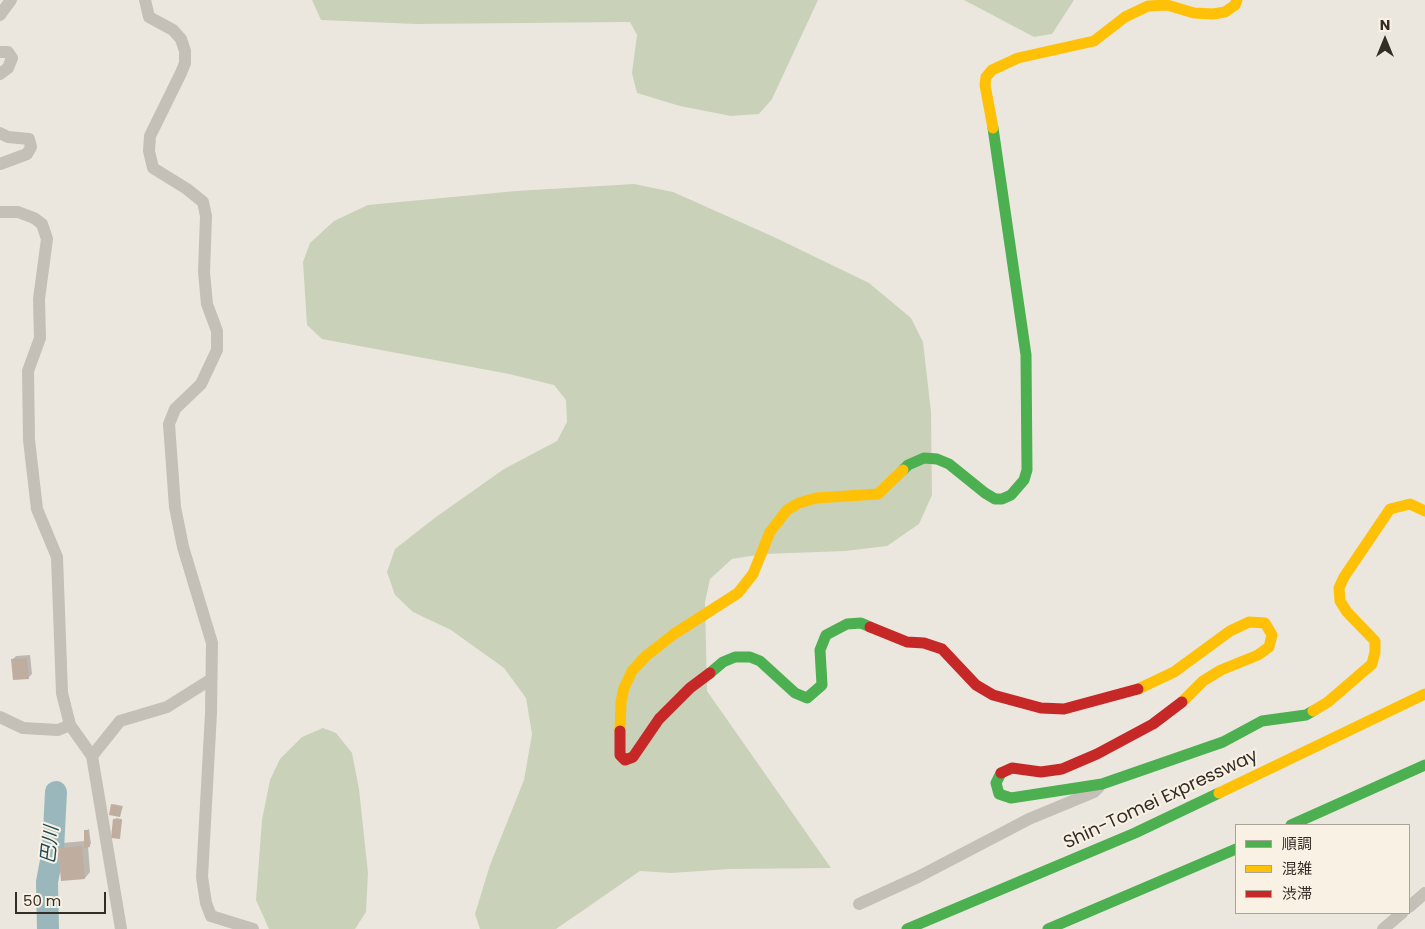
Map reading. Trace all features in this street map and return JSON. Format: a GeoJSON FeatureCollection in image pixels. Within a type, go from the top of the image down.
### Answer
{"type":"FeatureCollection","features":[{"type":"Feature","properties":{"kind":"main road"},"geometry":{"type":"LineString","coordinates":[[1237,0],[1236,5],[1225,12],[1213,14],[1194,13],[1167,5],[1148,6],[1125,17],[1094,41],[1018,58],[992,70],[986,77],[985,85],[1000,157],[1003,198],[1012,247],[1026,354],[1028,440],[1027,470],[1024,480],[1011,495],[1002,499],[995,499],[949,464],[937,459],[924,458],[908,465],[878,494],[816,498],[799,503],[787,510],[770,532],[752,574],[738,593],[674,634],[646,656],[632,671],[624,688],[621,702],[620,755],[625,760],[633,757],[659,719],[690,688],[723,662],[735,657],[750,657],[760,661],[795,693],[807,698],[814,695],[822,685],[820,650],[826,635],[847,624],[861,623],[908,642],[924,643],[942,649],[976,685],[993,695],[1041,708],[1064,709],[1146,686],[1174,672],[1230,631],[1249,622],[1265,623],[1272,634],[1269,647],[1258,655],[1221,670],[1203,681],[1178,706],[1153,724],[1097,754],[1062,769],[1041,772],[1012,768],[1002,772],[996,783],[999,794],[1011,798],[1102,784],[1223,742],[1262,721],[1306,715],[1328,702],[1372,664],[1375,652],[1375,641],[1347,612],[1340,601],[1339,588],[1344,577],[1390,509],[1410,504],[1425,511]]}},
{"type":"Feature","properties":{"kind":"main road","name":"Shin-Tomei Expressway"},"geometry":{"type":"LineString","coordinates":[[907,929],[1135,833],[1425,694]]}},
{"type":"Feature","properties":{"kind":"main road"},"geometry":{"type":"LineString","coordinates":[[1293,824],[1425,765]]}},
{"type":"Feature","properties":{"kind":"main road"},"geometry":{"type":"LineString","coordinates":[[1048,929],[1235,850]]}},
{"type":"Feature","properties":{"kind":"street"},"geometry":{"type":"LineString","coordinates":[[0,15],[11,0]]}},
{"type":"Feature","properties":{"kind":"street"},"geometry":{"type":"LineString","coordinates":[[144,0],[149,17],[173,30],[181,38],[185,50],[185,63],[181,73],[150,136],[150,151],[153,168],[187,189],[203,202],[206,216],[204,272],[207,304],[218,331],[217,350],[201,384],[174,409],[169,424],[175,507],[183,547],[212,643],[208,795],[202,877],[206,903],[211,916],[253,929]]}},
{"type":"Feature","properties":{"kind":"street"},"geometry":{"type":"LineString","coordinates":[[0,52],[8,52],[12,58],[8,68],[0,74]]}},
{"type":"Feature","properties":{"kind":"street"},"geometry":{"type":"LineString","coordinates":[[0,133],[8,137],[29,139],[31,147],[27,154],[0,164]]}},
{"type":"Feature","properties":{"kind":"street"},"geometry":{"type":"LineString","coordinates":[[0,212],[18,212],[34,218],[42,224],[47,239],[39,299],[40,338],[28,371],[29,440],[37,510],[57,557],[62,693],[70,726],[92,756],[121,929]]}},
{"type":"Feature","properties":{"kind":"street"},"geometry":{"type":"LineString","coordinates":[[92,756],[120,721],[167,707],[210,680]]}},
{"type":"Feature","properties":{"kind":"street"},"geometry":{"type":"LineString","coordinates":[[0,717],[23,728],[58,730],[70,726]]}},
{"type":"Feature","properties":{"kind":"street"},"geometry":{"type":"LineString","coordinates":[[859,904],[918,877],[1029,819],[1094,792],[1102,784]]}},
{"type":"Feature","properties":{"kind":"street"},"geometry":{"type":"LineString","coordinates":[[1410,906],[1425,893]]}},
{"type":"Feature","properties":{"kind":"street"},"geometry":{"type":"LineString","coordinates":[[1383,929],[1401,914]]}},
{"type":"Feature","properties":{"kind":"green space"},"geometry":{"type":"Polygon","coordinates":[[[312,0],[818,0],[772,99],[759,114],[731,116],[680,106],[637,93],[632,73],[637,35],[630,22],[416,24],[321,20],[312,0]]]}},
{"type":"Feature","properties":{"kind":"green space"},"geometry":{"type":"Polygon","coordinates":[[[964,0],[1074,0],[1052,34],[1034,37],[964,0]]]}},
{"type":"Feature","properties":{"kind":"green space"},"geometry":{"type":"Polygon","coordinates":[[[634,184],[673,192],[774,237],[869,283],[911,318],[923,342],[931,412],[932,495],[919,524],[887,546],[845,551],[764,554],[732,559],[710,579],[705,602],[707,691],[831,868],[729,869],[671,873],[640,871],[556,929],[480,929],[475,914],[490,865],[524,780],[532,734],[526,698],[504,668],[451,630],[413,612],[395,595],[387,572],[395,549],[436,517],[504,469],[557,441],[567,422],[566,400],[554,385],[509,374],[322,339],[307,325],[303,262],[310,243],[334,221],[368,205],[516,191],[634,184]]]}},
{"type":"Feature","properties":{"kind":"green space"},"geometry":{"type":"Polygon","coordinates":[[[323,728],[336,733],[352,753],[359,789],[368,873],[366,912],[355,929],[269,929],[256,900],[262,820],[270,780],[280,759],[302,737],[323,728]]]}},
{"type":"Feature","properties":{"kind":"building"},"geometry":{"type":"Polygon","coordinates":[[[27,658],[29,679],[13,680],[11,659],[27,658]]]}},
{"type":"Feature","properties":{"kind":"building"},"geometry":{"type":"Polygon","coordinates":[[[111,804],[122,807],[120,817],[109,815],[111,804]]]}},
{"type":"Feature","properties":{"kind":"building"},"geometry":{"type":"Polygon","coordinates":[[[113,819],[122,820],[120,839],[111,838],[113,819]]]}},
{"type":"Feature","properties":{"kind":"building"},"geometry":{"type":"Polygon","coordinates":[[[84,830],[88,830],[90,847],[84,848],[84,830]]]}},
{"type":"Feature","properties":{"kind":"building"},"geometry":{"type":"Polygon","coordinates":[[[82,846],[85,879],[61,881],[59,859],[56,860],[55,848],[82,846]]]}},
{"type":"Feature","properties":{"kind":"waterway","name":"巴川"},"geometry":{"type":"LineString","coordinates":[[48,929],[47,882],[53,850],[56,792]]}},
{"type":"Feature","properties":{"kind":"traffic: fast"},"geometry":{"type":"LineString","coordinates":[[903,470],[908,465],[924,458],[937,459],[949,464],[995,499],[1002,499],[1011,495],[1024,480],[1027,470],[1026,355],[993,128]]}},
{"type":"Feature","properties":{"kind":"traffic: fast"},"geometry":{"type":"LineString","coordinates":[[710,673],[723,662],[735,657],[750,657],[760,661],[795,693],[807,698],[822,685],[820,650],[826,635],[847,624],[861,623],[870,627]]}},
{"type":"Feature","properties":{"kind":"traffic: fast"},"geometry":{"type":"LineString","coordinates":[[1001,773],[996,783],[999,794],[1011,798],[1102,784],[1223,742],[1262,721],[1306,715],[1313,711]]}},
{"type":"Feature","properties":{"kind":"traffic: fast"},"geometry":{"type":"LineString","coordinates":[[1293,824],[1425,765]]}},
{"type":"Feature","properties":{"kind":"traffic: fast"},"geometry":{"type":"LineString","coordinates":[[907,929],[1135,833],[1219,793]]}},
{"type":"Feature","properties":{"kind":"traffic: fast"},"geometry":{"type":"LineString","coordinates":[[1048,929],[1235,849]]}},
{"type":"Feature","properties":{"kind":"traffic: slow"},"geometry":{"type":"LineString","coordinates":[[993,128],[985,85],[986,77],[992,70],[1018,58],[1094,41],[1125,17],[1148,6],[1167,5],[1194,13],[1213,14],[1225,12],[1235,5],[1237,0]]}},
{"type":"Feature","properties":{"kind":"traffic: slow"},"geometry":{"type":"LineString","coordinates":[[620,731],[621,702],[624,688],[632,671],[646,656],[674,634],[738,593],[753,574],[770,532],[787,510],[799,503],[816,498],[878,494],[903,470]]}},
{"type":"Feature","properties":{"kind":"traffic: slow"},"geometry":{"type":"LineString","coordinates":[[1313,711],[1328,702],[1372,664],[1375,652],[1375,641],[1347,612],[1340,601],[1339,588],[1344,577],[1390,509],[1410,504],[1425,511]]}},
{"type":"Feature","properties":{"kind":"traffic: slow"},"geometry":{"type":"LineString","coordinates":[[1138,689],[1174,672],[1230,631],[1249,622],[1265,623],[1272,635],[1269,647],[1258,655],[1221,670],[1203,681],[1182,702]]}},
{"type":"Feature","properties":{"kind":"traffic: slow"},"geometry":{"type":"LineString","coordinates":[[1219,793],[1425,694]]}},
{"type":"Feature","properties":{"kind":"traffic: jam"},"geometry":{"type":"LineString","coordinates":[[870,627],[907,642],[924,643],[942,649],[976,685],[993,695],[1041,708],[1064,709],[1138,689]]}},
{"type":"Feature","properties":{"kind":"traffic: jam"},"geometry":{"type":"LineString","coordinates":[[620,731],[620,755],[625,760],[633,757],[659,719],[690,688],[710,673]]}},
{"type":"Feature","properties":{"kind":"traffic: jam"},"geometry":{"type":"LineString","coordinates":[[1001,773],[1012,768],[1041,772],[1062,769],[1097,754],[1153,724],[1182,702]]}}]}
